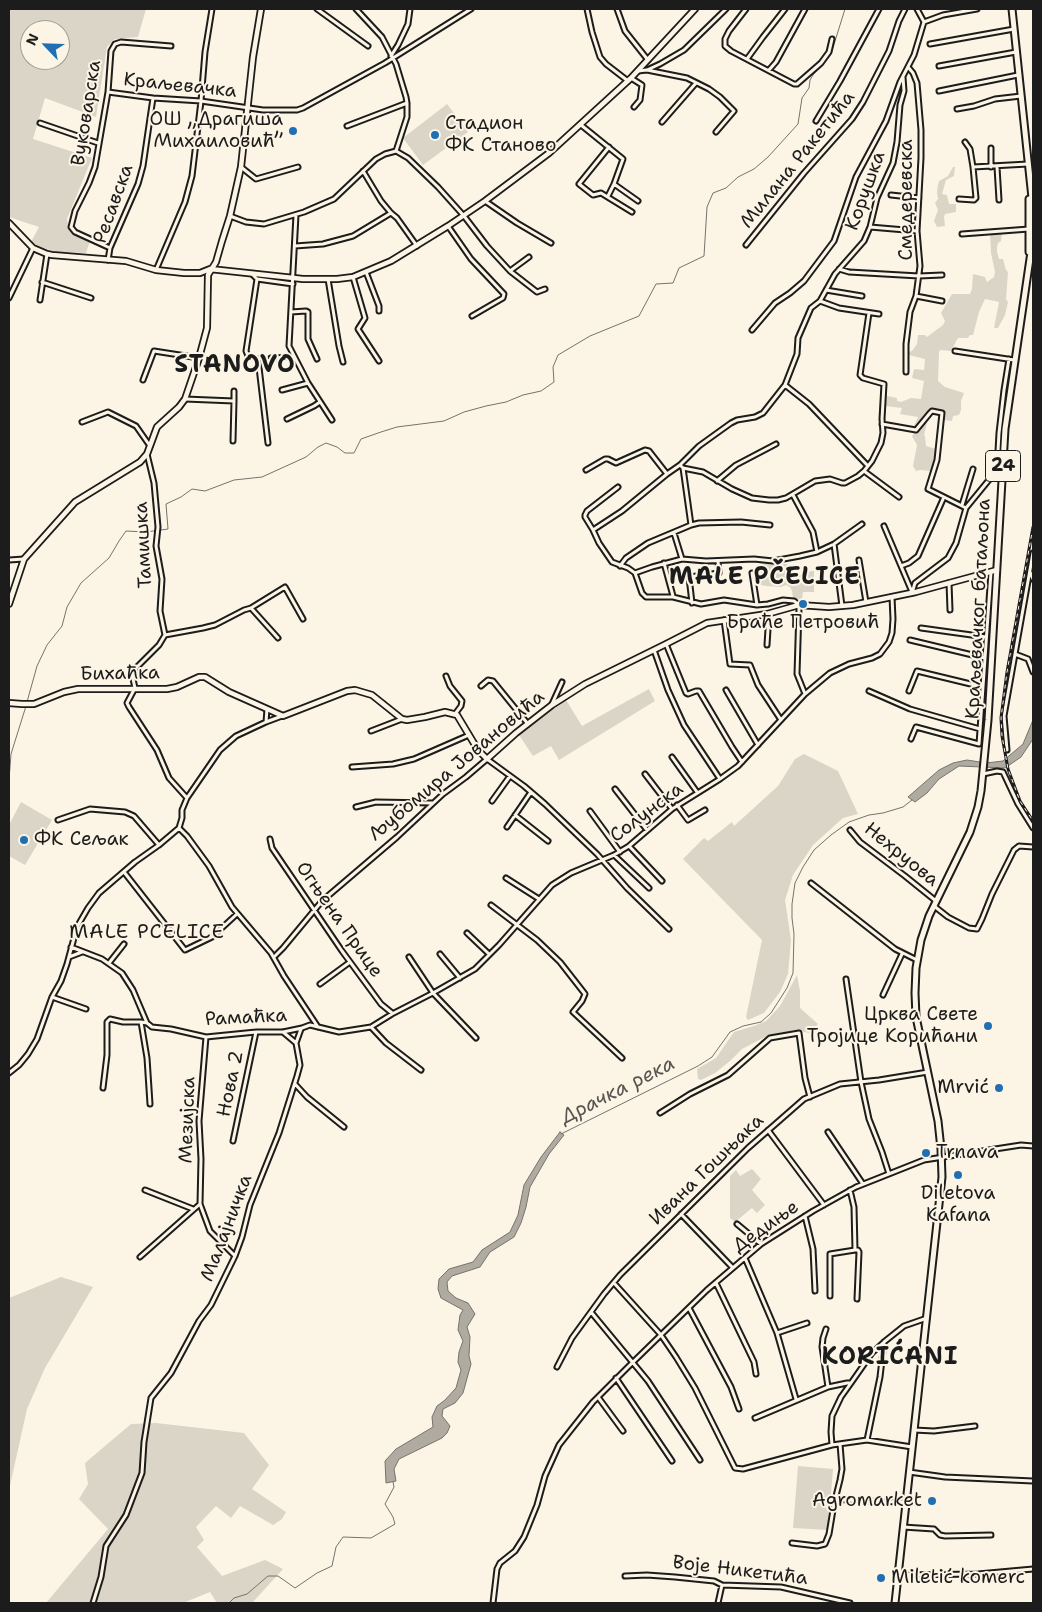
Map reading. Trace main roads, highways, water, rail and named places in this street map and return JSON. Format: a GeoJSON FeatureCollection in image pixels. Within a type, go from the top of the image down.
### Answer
{"type":"FeatureCollection","features":[{"type":"Feature","properties":{"kind":"main road","name":"Краљевачког батаљона"},"geometry":{"type":"LineString","coordinates":[[895,1603],[940,1195],[941,1156],[938,1121],[916,1017],[917,960],[923,933],[935,903],[972,827],[980,799],[985,755],[994,571],[1007,409],[1012,360],[1026,289],[1032,245],[1030,184],[1012,9]]}},
{"type":"Feature","properties":{"kind":"main road","name":"Краљевачког батаљона"},"geometry":{"type":"LineString","coordinates":[[1030,255],[1029,229],[1032,222]]}},
{"type":"Feature","properties":{"kind":"waterway"},"geometry":{"type":"LineString","coordinates":[[27,702],[37,666],[47,645],[62,626],[67,607],[81,583],[109,558],[126,531],[146,532],[168,529],[166,504],[192,489],[205,491],[234,480],[262,477],[306,457],[326,443],[337,447],[345,453],[354,453],[361,439],[381,432],[397,427],[444,421],[464,412],[541,391],[554,382],[553,367],[558,355],[590,336],[639,316],[656,284],[673,283],[679,268],[704,256],[707,207],[713,193],[726,188],[738,177],[754,169],[768,157],[798,124],[802,98],[809,88],[813,75],[831,54],[845,9]]}},
{"type":"Feature","properties":{"kind":"waterway"},"geometry":{"type":"LineString","coordinates":[[9,780],[11,754],[26,706]]}},
{"type":"Feature","properties":{"kind":"waterway","name":"Драчка река"},"geometry":{"type":"LineString","coordinates":[[561,1134],[698,1066],[712,1057],[730,1032],[743,1026],[761,1022],[771,1013],[787,988],[793,973],[794,934],[792,904],[795,883],[814,850],[849,822],[903,807],[912,800]]}},
{"type":"Feature","properties":{"kind":"waterway","name":"Драчка река"},"geometry":{"type":"LineString","coordinates":[[229,1603],[234,1598],[247,1594],[268,1576],[278,1576],[295,1588],[317,1573],[332,1566],[336,1547],[343,1537],[371,1538],[395,1524],[385,1504],[394,1487],[393,1482]]}},
{"type":"Feature","properties":{"kind":"railway"},"geometry":{"type":"LineString","coordinates":[[1033,527],[1007,672],[1001,718],[1008,769],[1020,801],[1033,821]]}},
{"type":"Feature","properties":{"kind":"place","name":"ОШ „Драгиша Михаиловић”"},"geometry":{"type":"Point","coordinates":[293,131]}},
{"type":"Feature","properties":{"kind":"place","name":"Стадион ФК Станово"},"geometry":{"type":"Point","coordinates":[435,135]}},
{"type":"Feature","properties":{"kind":"place","name":"Браће Петровић"},"geometry":{"type":"Point","coordinates":[803,604]}},
{"type":"Feature","properties":{"kind":"place","name":"ФК Сељак"},"geometry":{"type":"Point","coordinates":[24,840]}},
{"type":"Feature","properties":{"kind":"place","name":"Црква Свете Тројице Корићани"},"geometry":{"type":"Point","coordinates":[988,1026]}},
{"type":"Feature","properties":{"kind":"place","name":"Mrvić"},"geometry":{"type":"Point","coordinates":[999,1088]}},
{"type":"Feature","properties":{"kind":"place","name":"Trnava"},"geometry":{"type":"Point","coordinates":[926,1153]}},
{"type":"Feature","properties":{"kind":"place","name":"Diletova Kafana"},"geometry":{"type":"Point","coordinates":[958,1175]}},
{"type":"Feature","properties":{"kind":"place","name":"Agromarket"},"geometry":{"type":"Point","coordinates":[932,1501]}},
{"type":"Feature","properties":{"kind":"place","name":"Miletić komerc"},"geometry":{"type":"Point","coordinates":[881,1578]}},
{"type":"Feature","properties":{"kind":"district","name":"STANOVO"},"geometry":{"type":"Point","coordinates":[235,366]}},
{"type":"Feature","properties":{"kind":"district","name":"MALE PČELICE"},"geometry":{"type":"Point","coordinates":[765,578]}},
{"type":"Feature","properties":{"kind":"district","name":"MALE PCELICE"},"geometry":{"type":"Point","coordinates":[147,933]}},
{"type":"Feature","properties":{"kind":"district","name":"KORIĆANI"},"geometry":{"type":"Point","coordinates":[890,1358]}}]}
